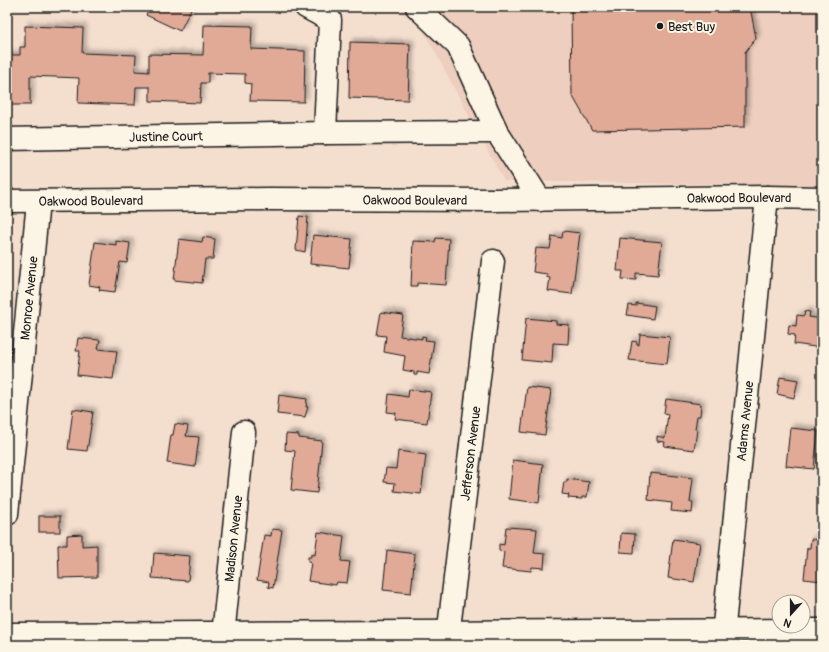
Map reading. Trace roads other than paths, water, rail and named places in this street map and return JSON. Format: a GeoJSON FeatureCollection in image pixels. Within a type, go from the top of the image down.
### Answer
{"type":"FeatureCollection","features":[{"type":"Feature","properties":{"kind":"street"},"geometry":{"type":"LineString","coordinates":[[306,7],[330,20],[325,133]]}},
{"type":"Feature","properties":{"kind":"street"},"geometry":{"type":"LineString","coordinates":[[417,7],[458,46],[497,132],[540,200]]}},
{"type":"Feature","properties":{"kind":"street","name":"Justine Court"},"geometry":{"type":"LineString","coordinates":[[7,140],[325,133],[497,132]]}},
{"type":"Feature","properties":{"kind":"street","name":"Oakwood Boulevard"},"geometry":{"type":"LineString","coordinates":[[7,201],[38,202],[268,199],[540,200],[767,197],[822,198]]}},
{"type":"Feature","properties":{"kind":"street","name":"Adams Avenue"},"geometry":{"type":"LineString","coordinates":[[723,638],[767,197]]}},
{"type":"Feature","properties":{"kind":"street","name":"Monroe Avenue"},"geometry":{"type":"LineString","coordinates":[[7,514],[38,202]]}},
{"type":"Feature","properties":{"kind":"street","name":"Jefferson Avenue"},"geometry":{"type":"LineString","coordinates":[[448,639],[493,262]]}},
{"type":"Feature","properties":{"kind":"street","name":"Madison Avenue"},"geometry":{"type":"LineString","coordinates":[[223,639],[244,432]]}},
{"type":"Feature","properties":{"kind":"street"},"geometry":{"type":"LineString","coordinates":[[7,634],[223,639],[723,638],[822,630]]}},
{"type":"Feature","properties":{"kind":"place","name":"Best Buy"},"geometry":{"type":"Point","coordinates":[660,26]}}]}
